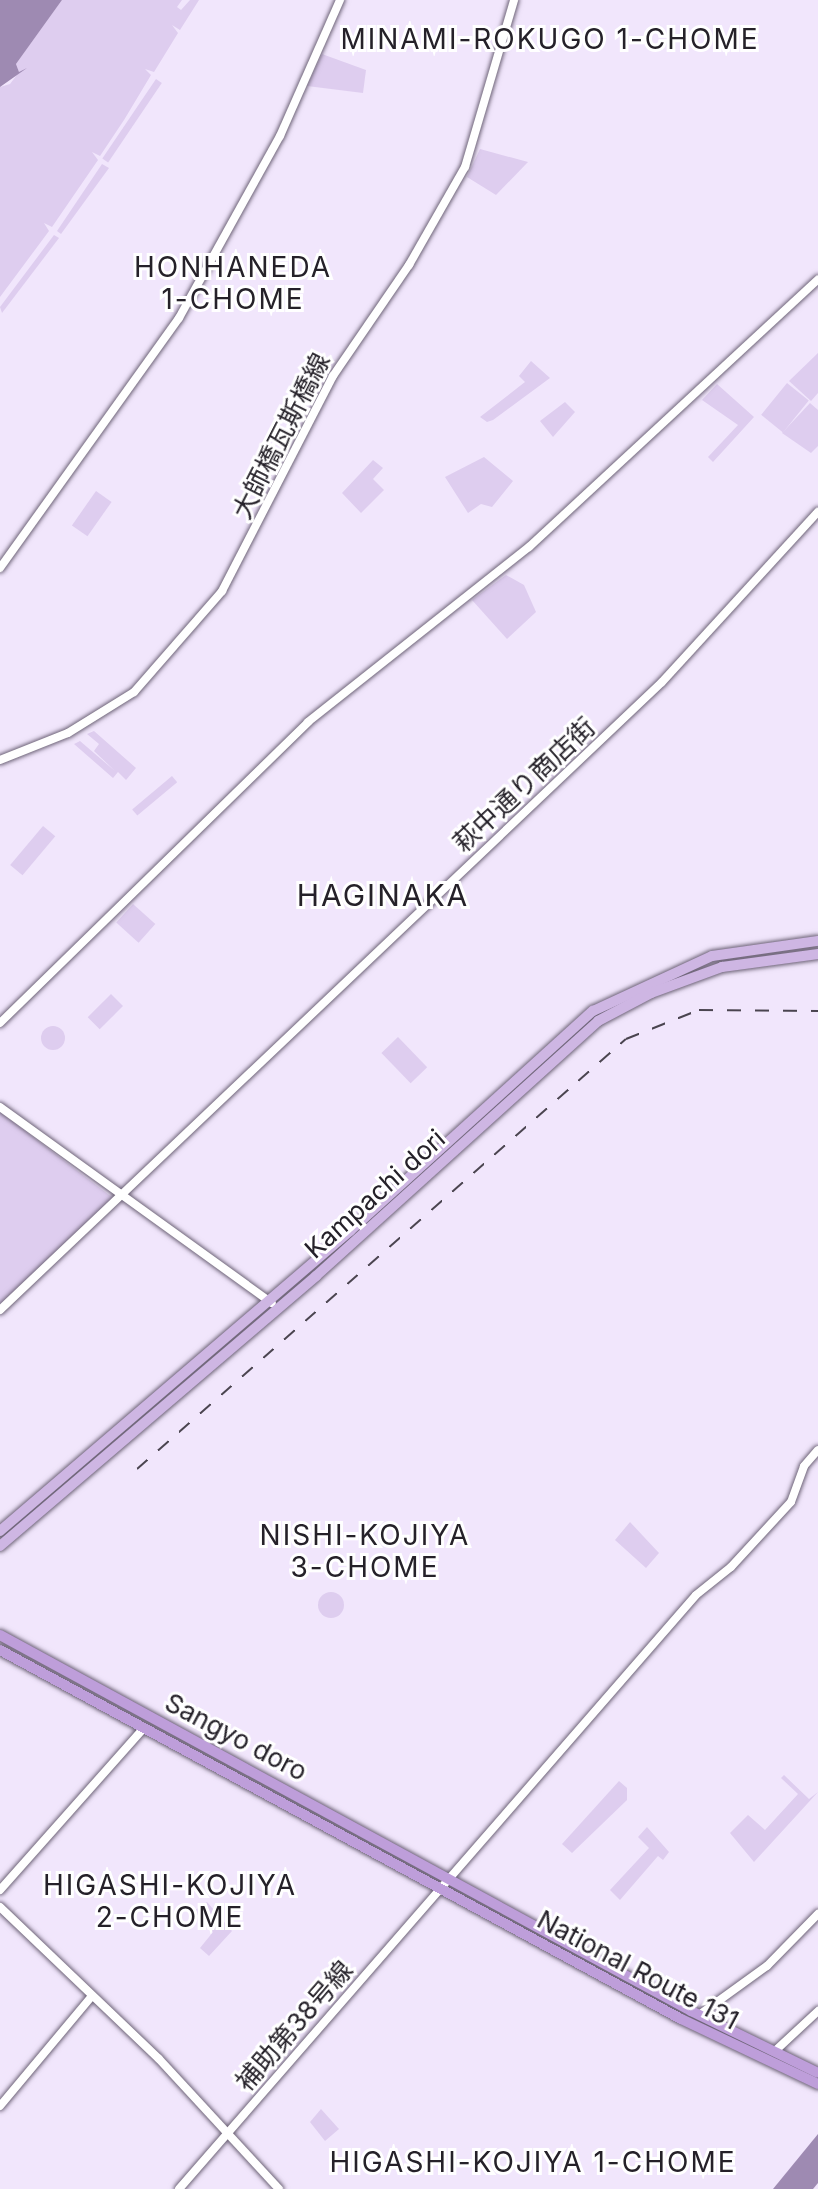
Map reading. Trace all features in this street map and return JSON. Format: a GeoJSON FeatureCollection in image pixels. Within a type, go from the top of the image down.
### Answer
{"type":"FeatureCollection","features":[{"type":"Feature","properties":{"kind":"highway","name":"Sangyo doro"},"geometry":{"type":"LineString","coordinates":[[0,1635],[450,1879]]}},
{"type":"Feature","properties":{"kind":"highway","name":"Sangyo doro"},"geometry":{"type":"LineString","coordinates":[[0,1650],[440,1890]]}},
{"type":"Feature","properties":{"kind":"highway","name":"National Route 131"},"geometry":{"type":"LineString","coordinates":[[450,1879],[699,2015],[818,2073]]}},
{"type":"Feature","properties":{"kind":"highway","name":"National Route 131"},"geometry":{"type":"LineString","coordinates":[[440,1890],[681,2019],[818,2084]]}},
{"type":"Feature","properties":{"kind":"main road","name":"Kampachi dori"},"geometry":{"type":"LineString","coordinates":[[0,1531],[274,1304],[593,1011],[712,956],[818,941]]}},
{"type":"Feature","properties":{"kind":"main road","name":"Kampachi dori"},"geometry":{"type":"LineString","coordinates":[[0,1546],[598,1021],[651,993],[722,967],[818,954]]}},
{"type":"Feature","properties":{"kind":"street"},"geometry":{"type":"LineString","coordinates":[[0,568],[179,318],[280,136],[340,0]]}},
{"type":"Feature","properties":{"kind":"street","name":"大師橋瓦斯橋線"},"geometry":{"type":"LineString","coordinates":[[0,760],[68,733],[134,692],[222,591],[333,376],[409,265],[465,167],[514,0]]}},
{"type":"Feature","properties":{"kind":"street"},"geometry":{"type":"LineString","coordinates":[[0,1023],[308,722],[529,547],[818,279]]}},
{"type":"Feature","properties":{"kind":"street","name":"萩中通り商店街"},"geometry":{"type":"LineString","coordinates":[[0,1310],[662,682],[818,512]]}},
{"type":"Feature","properties":{"kind":"street"},"geometry":{"type":"LineString","coordinates":[[0,1107],[274,1304]]}},
{"type":"Feature","properties":{"kind":"street","name":"補助第38号線"},"geometry":{"type":"LineString","coordinates":[[179,2189],[696,1595],[731,1567],[791,1502],[804,1466],[818,1450]]}},
{"type":"Feature","properties":{"kind":"street"},"geometry":{"type":"LineString","coordinates":[[0,1890],[143,1729]]}},
{"type":"Feature","properties":{"kind":"street"},"geometry":{"type":"LineString","coordinates":[[0,1907],[159,2059],[279,2189]]}},
{"type":"Feature","properties":{"kind":"street"},"geometry":{"type":"LineString","coordinates":[[699,2015],[767,1966],[818,1914]]}},
{"type":"Feature","properties":{"kind":"street"},"geometry":{"type":"LineString","coordinates":[[0,2106],[92,1996]]}},
{"type":"Feature","properties":{"kind":"street"},"geometry":{"type":"LineString","coordinates":[[775,2051],[818,2011]]}},
{"type":"Feature","properties":{"kind":"shaded area"},"geometry":{"type":"Polygon","coordinates":[[[0,0],[62,0],[16,64],[19,72],[27,68],[0,87],[0,0]]]}},
{"type":"Feature","properties":{"kind":"shaded area"},"geometry":{"type":"Polygon","coordinates":[[[62,0],[182,0],[177,7],[181,10],[190,0],[199,0],[180,30],[172,25],[178,33],[154,72],[145,69],[151,75],[124,120],[100,156],[92,152],[98,160],[52,227],[44,223],[49,231],[0,297],[0,87],[10,84],[19,72],[16,64],[62,0]]]}},
{"type":"Feature","properties":{"kind":"shaded area"},"geometry":{"type":"Polygon","coordinates":[[[322,54],[366,70],[363,93],[307,86],[322,54]]]}},
{"type":"Feature","properties":{"kind":"shaded area"},"geometry":{"type":"Polygon","coordinates":[[[156,79],[162,83],[108,163],[102,159],[156,79]]]}},
{"type":"Feature","properties":{"kind":"shaded area"},"geometry":{"type":"Polygon","coordinates":[[[480,149],[528,162],[496,195],[467,177],[480,149]]]}},
{"type":"Feature","properties":{"kind":"shaded area"},"geometry":{"type":"Polygon","coordinates":[[[102,164],[109,168],[61,234],[57,231],[102,164]]]}},
{"type":"Feature","properties":{"kind":"shaded area"},"geometry":{"type":"Polygon","coordinates":[[[54,235],[59,238],[2,313],[0,307],[54,235]]]}},
{"type":"Feature","properties":{"kind":"shaded area"},"geometry":{"type":"Polygon","coordinates":[[[818,353],[818,393],[811,401],[789,381],[818,353]]]}},
{"type":"Feature","properties":{"kind":"shaded area"},"geometry":{"type":"Polygon","coordinates":[[[531,361],[550,378],[493,420],[487,422],[480,417],[525,382],[519,376],[531,361]]]}},
{"type":"Feature","properties":{"kind":"shaded area"},"geometry":{"type":"Polygon","coordinates":[[[787,383],[809,401],[783,432],[761,415],[787,383]]]}},
{"type":"Feature","properties":{"kind":"shaded area"},"geometry":{"type":"Polygon","coordinates":[[[717,384],[754,417],[713,462],[708,457],[738,425],[702,400],[717,384]]]}},
{"type":"Feature","properties":{"kind":"shaded area"},"geometry":{"type":"Polygon","coordinates":[[[565,402],[575,412],[553,437],[540,421],[565,402]]]}},
{"type":"Feature","properties":{"kind":"shaded area"},"geometry":{"type":"Polygon","coordinates":[[[810,403],[818,410],[818,446],[811,453],[782,433],[810,403]]]}},
{"type":"Feature","properties":{"kind":"shaded area"},"geometry":{"type":"Polygon","coordinates":[[[484,457],[513,481],[492,507],[481,504],[468,513],[445,477],[484,457]]]}},
{"type":"Feature","properties":{"kind":"shaded area"},"geometry":{"type":"Polygon","coordinates":[[[373,460],[383,468],[373,479],[384,490],[361,513],[342,493],[373,460]]]}},
{"type":"Feature","properties":{"kind":"shaded area"},"geometry":{"type":"Polygon","coordinates":[[[96,491],[112,502],[87,536],[72,525],[96,491]]]}},
{"type":"Feature","properties":{"kind":"shaded area"},"geometry":{"type":"Polygon","coordinates":[[[506,575],[524,585],[536,612],[507,639],[472,600],[506,575]]]}},
{"type":"Feature","properties":{"kind":"shaded area"},"geometry":{"type":"Polygon","coordinates":[[[94,731],[136,768],[126,780],[118,772],[113,778],[74,744],[80,741],[115,771],[94,751],[99,744],[87,734],[94,731]]]}},
{"type":"Feature","properties":{"kind":"shaded area"},"geometry":{"type":"Polygon","coordinates":[[[172,776],[177,782],[137,816],[132,809],[172,776]]]}},
{"type":"Feature","properties":{"kind":"shaded area"},"geometry":{"type":"Polygon","coordinates":[[[43,826],[55,836],[22,875],[10,865],[43,826]]]}},
{"type":"Feature","properties":{"kind":"shaded area"},"geometry":{"type":"Polygon","coordinates":[[[133,904],[155,924],[139,943],[116,923],[133,904]]]}},
{"type":"Feature","properties":{"kind":"shaded area"},"geometry":{"type":"Polygon","coordinates":[[[111,994],[123,1006],[100,1029],[88,1017],[111,994]]]}},
{"type":"Feature","properties":{"kind":"shaded area"},"geometry":{"type":"Polygon","coordinates":[[[53,1026],[62,1029],[65,1038],[62,1047],[53,1050],[44,1047],[41,1038],[44,1029],[53,1026]]]}},
{"type":"Feature","properties":{"kind":"shaded area"},"geometry":{"type":"Polygon","coordinates":[[[398,1037],[427,1067],[411,1083],[381,1053],[398,1037]]]}},
{"type":"Feature","properties":{"kind":"shaded area"},"geometry":{"type":"Polygon","coordinates":[[[0,1112],[113,1198],[0,1304],[0,1112]]]}},
{"type":"Feature","properties":{"kind":"shaded area"},"geometry":{"type":"Polygon","coordinates":[[[630,1522],[659,1553],[646,1568],[615,1540],[630,1522]]]}},
{"type":"Feature","properties":{"kind":"shaded area"},"geometry":{"type":"Polygon","coordinates":[[[331,1592],[340,1596],[344,1605],[340,1614],[331,1618],[322,1614],[318,1605],[322,1596],[331,1592]]]}},
{"type":"Feature","properties":{"kind":"shaded area"},"geometry":{"type":"Polygon","coordinates":[[[784,1775],[809,1799],[818,1792],[754,1862],[730,1833],[748,1815],[765,1830],[798,1794],[781,1778],[784,1775]]]}},
{"type":"Feature","properties":{"kind":"shaded area"},"geometry":{"type":"Polygon","coordinates":[[[619,1781],[627,1788],[627,1800],[572,1853],[562,1844],[619,1781]]]}},
{"type":"Feature","properties":{"kind":"shaded area"},"geometry":{"type":"Polygon","coordinates":[[[647,1827],[669,1852],[663,1860],[658,1856],[620,1900],[610,1890],[649,1848],[638,1837],[647,1827]]]}},
{"type":"Feature","properties":{"kind":"shaded area"},"geometry":{"type":"Polygon","coordinates":[[[207,1902],[232,1931],[209,1956],[200,1948],[213,1932],[194,1911],[207,1902]]]}},
{"type":"Feature","properties":{"kind":"shaded area"},"geometry":{"type":"Polygon","coordinates":[[[321,2109],[339,2129],[325,2141],[310,2122],[321,2109]]]}},
{"type":"Feature","properties":{"kind":"shaded area"},"geometry":{"type":"Polygon","coordinates":[[[818,2134],[818,2183],[813,2189],[773,2189],[818,2134]]]}},
{"type":"Feature","properties":{"kind":"railway"},"geometry":{"type":"LineString","coordinates":[[137,1469],[626,1039],[699,1010],[818,1011]]}},
{"type":"Feature","properties":{"kind":"district","name":"MINAMI-ROKUGO 1-CHOME"},"geometry":{"type":"Point","coordinates":[550,39]}},
{"type":"Feature","properties":{"kind":"district","name":"HONHANEDA 1-CHOME"},"geometry":{"type":"Point","coordinates":[233,283]}},
{"type":"Feature","properties":{"kind":"district","name":"HAGINAKA"},"geometry":{"type":"Point","coordinates":[383,895]}},
{"type":"Feature","properties":{"kind":"district","name":"NISHI-KOJIYA 3-CHOME"},"geometry":{"type":"Point","coordinates":[365,1551]}},
{"type":"Feature","properties":{"kind":"district","name":"HIGASHI-KOJIYA 2-CHOME"},"geometry":{"type":"Point","coordinates":[170,1901]}},
{"type":"Feature","properties":{"kind":"district","name":"HIGASHI-KOJIYA 1-CHOME"},"geometry":{"type":"Point","coordinates":[533,2162]}}]}
